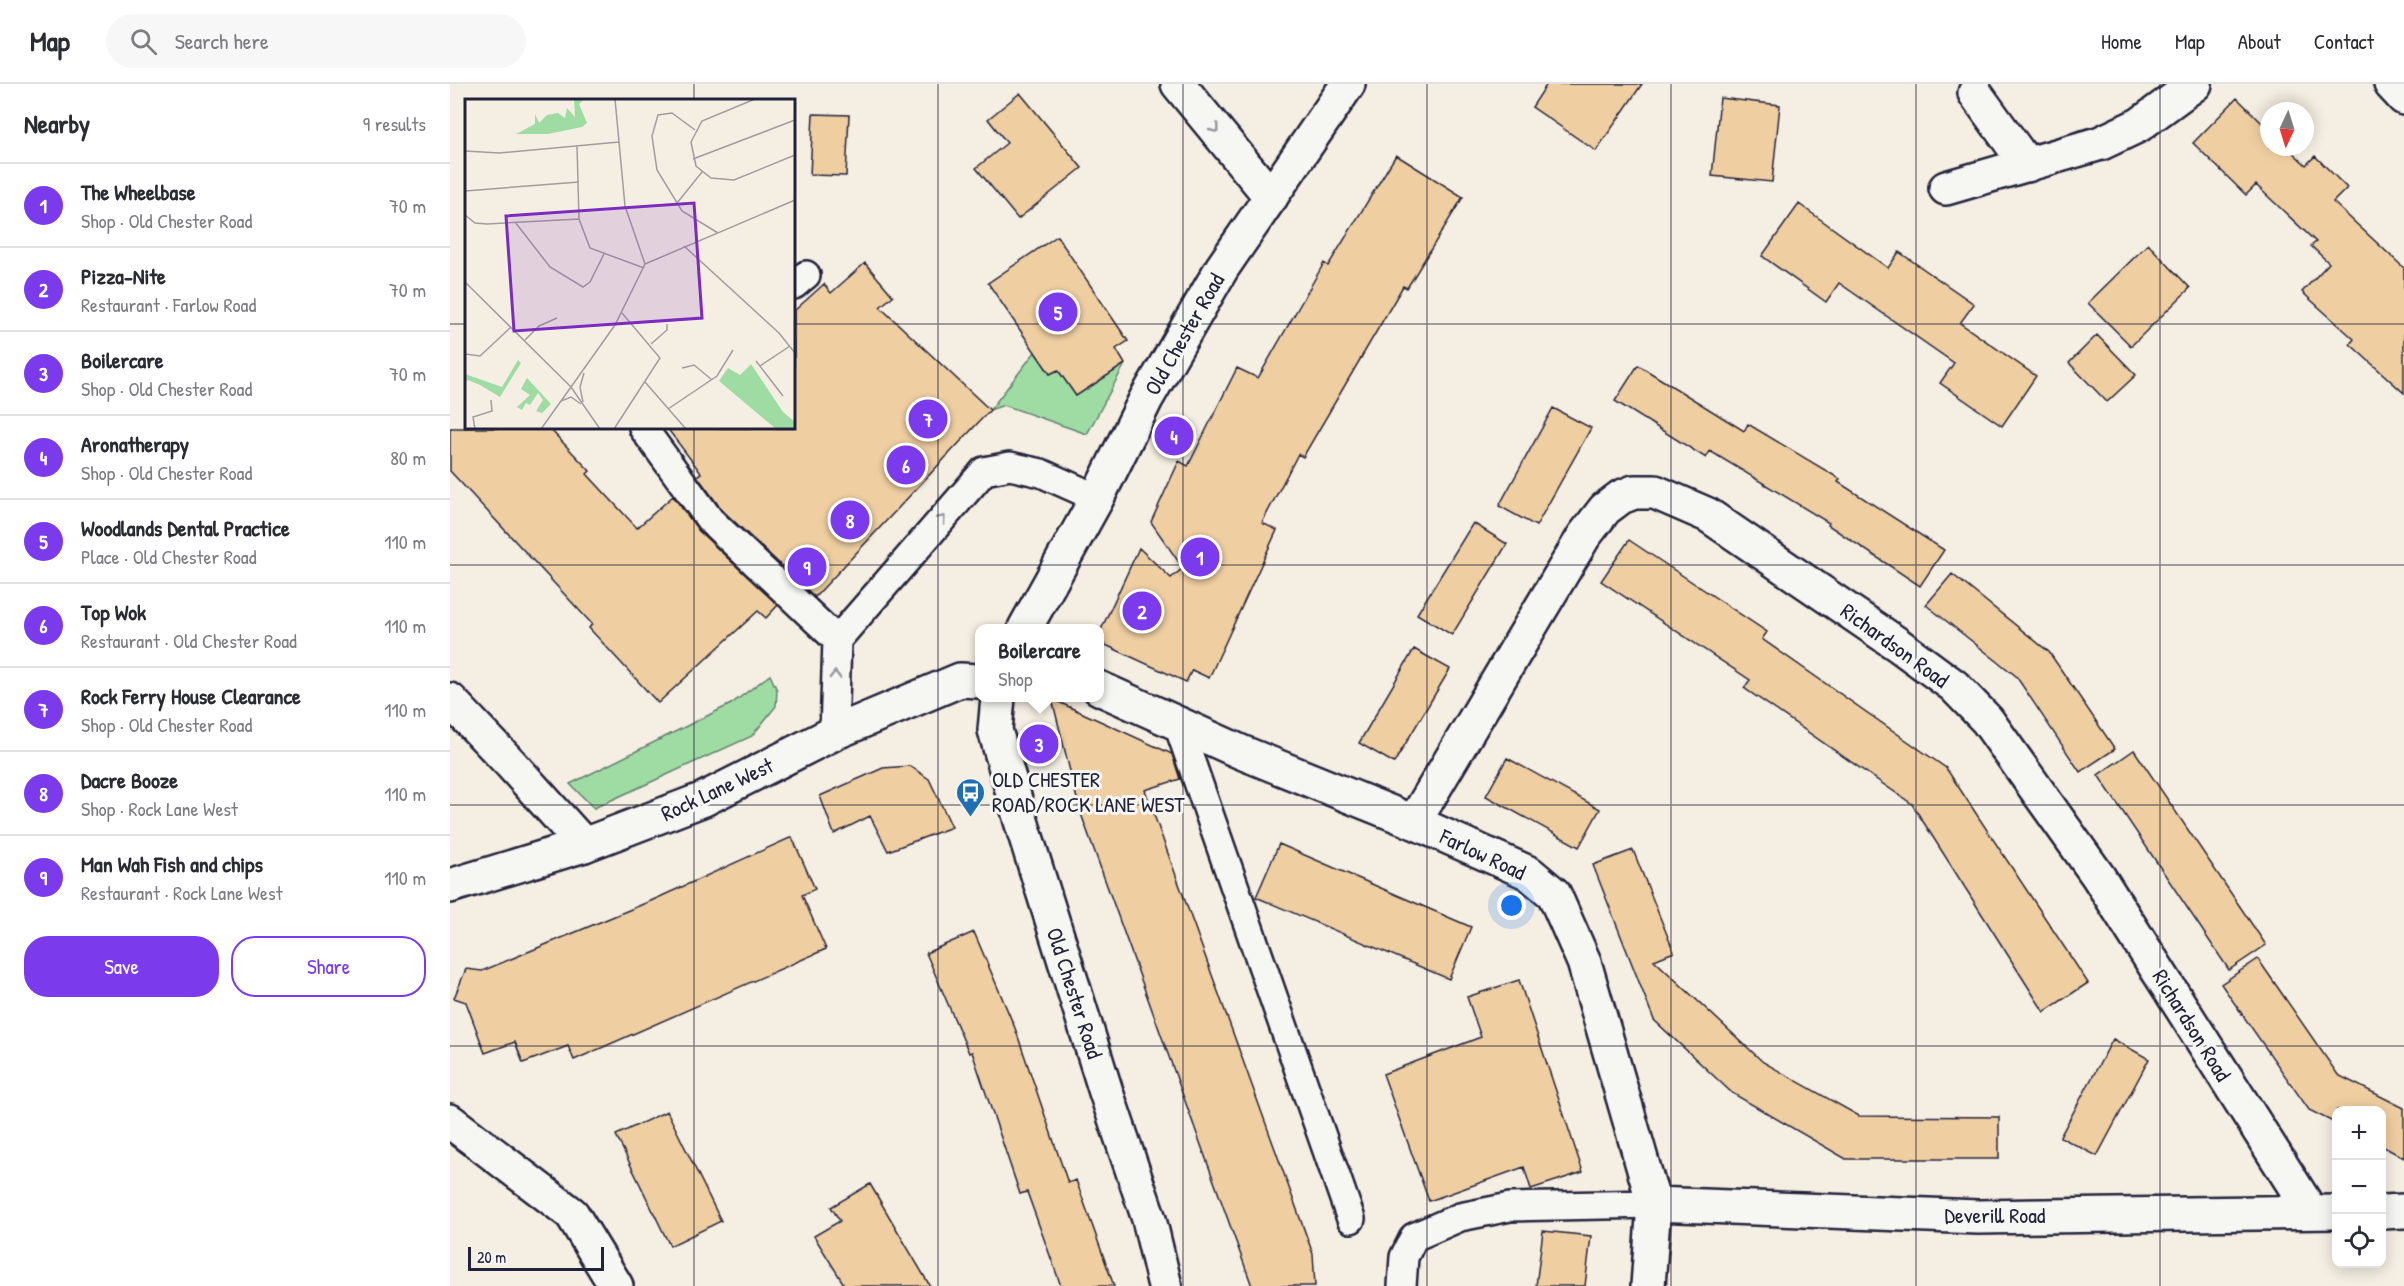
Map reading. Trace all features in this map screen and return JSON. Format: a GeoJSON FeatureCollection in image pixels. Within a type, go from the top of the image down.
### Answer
{"type":"FeatureCollection","features":[{"type":"Feature","properties":{"kind":"street"},"geometry":{"type":"LineString","coordinates":[[1178,84],[1271,197]]}},
{"type":"Feature","properties":{"kind":"street","name":"Old Chester Road"},"geometry":{"type":"LineString","coordinates":[[1027,624],[1097,498],[1146,399],[1222,268],[1348,84]]}},
{"type":"Feature","properties":{"kind":"street"},"geometry":{"type":"LineString","coordinates":[[1947,188],[2101,143],[2139,125],[2195,84]]}},
{"type":"Feature","properties":{"kind":"street"},"geometry":{"type":"LineString","coordinates":[[2391,84],[2404,98]]}},
{"type":"Feature","properties":{"kind":"street"},"geometry":{"type":"LineString","coordinates":[[1975,93],[2027,165]]}},
{"type":"Feature","properties":{"kind":"street","name":"Richardson Road"},"geometry":{"type":"LineString","coordinates":[[1414,822],[1584,536],[1605,509],[1621,497],[1634,492],[1655,492],[1708,515],[1897,644],[1954,686],[1987,720],[2098,876],[2324,1212]]}},
{"type":"Feature","properties":{"kind":"street","name":"Rock Lane West"},"geometry":{"type":"LineString","coordinates":[[450,886],[584,845],[704,799],[834,734],[960,680],[975,681]]}},
{"type":"Feature","properties":{"kind":"street","name":"Farlow Road"},"geometry":{"type":"LineString","coordinates":[[1104,690],[1241,752],[1414,822],[1529,873],[1554,894],[1584,962],[1654,1204],[1648,1286]]}},
{"type":"Feature","properties":{"kind":"street"},"geometry":{"type":"LineString","coordinates":[[450,700],[584,845]]}},
{"type":"Feature","properties":{"kind":"street","name":"Old Chester Road"},"geometry":{"type":"LineString","coordinates":[[998,702],[995,730],[1021,821],[1106,1092],[1149,1219],[1165,1286]]}},
{"type":"Feature","properties":{"kind":"street"},"geometry":{"type":"LineString","coordinates":[[450,1122],[572,1214],[616,1286]]}},
{"type":"Feature","properties":{"kind":"street","name":"Deverill Road"},"geometry":{"type":"LineString","coordinates":[[1654,1204],[1977,1217],[2324,1212]]}},
{"type":"Feature","properties":{"kind":"street"},"geometry":{"type":"LineString","coordinates":[[2386,1212],[2404,1211]]}},
{"type":"Feature","properties":{"kind":"lane"},"geometry":{"type":"LineString","coordinates":[[644,429],[710,520],[837,640]]}},
{"type":"Feature","properties":{"kind":"lane"},"geometry":{"type":"LineString","coordinates":[[834,734],[837,640],[984,471],[1010,466],[1041,473],[1097,498]]}},
{"type":"Feature","properties":{"kind":"lane"},"geometry":{"type":"LineString","coordinates":[[1177,722],[1351,1219]]}},
{"type":"Feature","properties":{"kind":"lane"},"geometry":{"type":"LineString","coordinates":[[1402,1286],[1404,1257],[1414,1237],[1460,1216],[1510,1207],[1654,1204]]}},
{"type":"Feature","properties":{"kind":"green space"},"geometry":{"type":"Polygon","coordinates":[[[1035,352],[1050,374],[1058,370],[1076,396],[1125,364],[1087,434],[1004,405],[990,410],[1035,352]]]}},
{"type":"Feature","properties":{"kind":"green space"},"geometry":{"type":"Polygon","coordinates":[[[770,675],[777,690],[776,706],[752,736],[594,808],[570,784],[731,704],[770,675]]]}},
{"type":"Feature","properties":{"kind":"building"},"geometry":{"type":"Polygon","coordinates":[[[1547,84],[1642,84],[1596,151],[1532,107],[1547,84]]]}},
{"type":"Feature","properties":{"kind":"building"},"geometry":{"type":"Polygon","coordinates":[[[1020,93],[1082,168],[1018,219],[976,168],[1007,143],[988,119],[1020,93]]]}},
{"type":"Feature","properties":{"kind":"building"},"geometry":{"type":"Polygon","coordinates":[[[1720,98],[1780,105],[1772,182],[1712,176],[1720,98]]]}},
{"type":"Feature","properties":{"kind":"building"},"geometry":{"type":"Polygon","coordinates":[[[2237,98],[2260,121],[2260,156],[2296,156],[2306,165],[2315,156],[2347,188],[2333,202],[2404,268],[2404,393],[2350,344],[2354,339],[2302,292],[2329,263],[2311,246],[2316,242],[2256,185],[2246,195],[2193,143],[2237,98]]]}},
{"type":"Feature","properties":{"kind":"building"},"geometry":{"type":"Polygon","coordinates":[[[813,114],[849,115],[846,176],[810,175],[813,114]]]}},
{"type":"Feature","properties":{"kind":"building"},"geometry":{"type":"Polygon","coordinates":[[[1396,155],[1463,197],[1407,288],[1403,286],[1303,457],[1298,454],[1262,523],[1277,530],[1209,678],[1192,670],[1186,682],[1104,644],[1104,624],[1139,548],[1171,578],[1183,568],[1151,522],[1179,461],[1188,466],[1237,368],[1258,378],[1324,263],[1328,266],[1396,155]]]}},
{"type":"Feature","properties":{"kind":"building"},"geometry":{"type":"Polygon","coordinates":[[[1799,204],[1888,268],[1899,252],[1974,304],[1960,323],[2036,376],[2002,426],[1940,383],[1954,363],[1839,283],[1826,302],[1762,256],[1799,204]]]}},
{"type":"Feature","properties":{"kind":"building"},"geometry":{"type":"Polygon","coordinates":[[[1057,236],[1128,341],[1116,349],[1125,364],[1076,396],[1058,370],[1050,374],[988,283],[1057,236]]]}},
{"type":"Feature","properties":{"kind":"building"},"geometry":{"type":"Polygon","coordinates":[[[2148,244],[2190,288],[2131,346],[2088,303],[2148,244]]]}},
{"type":"Feature","properties":{"kind":"building"},"geometry":{"type":"Polygon","coordinates":[[[865,263],[893,296],[880,307],[990,410],[815,597],[722,510],[697,476],[701,473],[668,429],[795,429],[795,310],[824,284],[831,293],[865,263]]]}},
{"type":"Feature","properties":{"kind":"building"},"geometry":{"type":"Polygon","coordinates":[[[2097,335],[2136,375],[2107,402],[2069,363],[2097,335]]]}},
{"type":"Feature","properties":{"kind":"building"},"geometry":{"type":"Polygon","coordinates":[[[1638,365],[1744,431],[1748,424],[1840,479],[1838,482],[1944,550],[1920,586],[1828,525],[1829,523],[1710,451],[1706,458],[1615,401],[1638,365]]]}},
{"type":"Feature","properties":{"kind":"building"},"geometry":{"type":"Polygon","coordinates":[[[1553,408],[1591,428],[1536,526],[1499,506],[1553,408]]]}},
{"type":"Feature","properties":{"kind":"building"},"geometry":{"type":"Polygon","coordinates":[[[450,428],[550,429],[590,471],[587,474],[637,528],[673,496],[699,531],[778,605],[766,618],[758,611],[658,703],[589,628],[592,624],[450,471],[450,428]]]}},
{"type":"Feature","properties":{"kind":"building"},"geometry":{"type":"Polygon","coordinates":[[[1473,523],[1507,544],[1452,635],[1417,614],[1473,523]]]}},
{"type":"Feature","properties":{"kind":"building"},"geometry":{"type":"Polygon","coordinates":[[[1629,540],[1767,632],[1762,639],[1946,768],[2088,983],[2044,1012],[1912,804],[1744,688],[1750,680],[1601,581],[1629,540]]]}},
{"type":"Feature","properties":{"kind":"building"},"geometry":{"type":"Polygon","coordinates":[[[1952,574],[2049,652],[2115,749],[2080,772],[2016,676],[1926,605],[1952,574]]]}},
{"type":"Feature","properties":{"kind":"building"},"geometry":{"type":"Polygon","coordinates":[[[1414,649],[1450,669],[1394,763],[1359,743],[1414,649]]]}},
{"type":"Feature","properties":{"kind":"building"},"geometry":{"type":"Polygon","coordinates":[[[1053,702],[1059,702],[1172,754],[1180,779],[1145,790],[1313,1254],[1315,1286],[1252,1286],[1080,811],[1053,702]]]}},
{"type":"Feature","properties":{"kind":"building"},"geometry":{"type":"Polygon","coordinates":[[[2134,750],[2266,945],[2229,970],[2098,775],[2134,750]]]}},
{"type":"Feature","properties":{"kind":"building"},"geometry":{"type":"Polygon","coordinates":[[[1507,758],[1600,809],[1579,847],[1486,796],[1507,758]]]}},
{"type":"Feature","properties":{"kind":"building"},"geometry":{"type":"Polygon","coordinates":[[[910,766],[929,779],[952,827],[888,851],[870,816],[834,834],[820,796],[883,768],[910,766]]]}},
{"type":"Feature","properties":{"kind":"building"},"geometry":{"type":"Polygon","coordinates":[[[792,837],[815,889],[802,895],[826,949],[574,1060],[568,1046],[523,1063],[515,1042],[485,1053],[466,1002],[454,998],[466,969],[482,971],[653,900],[792,837]]]}},
{"type":"Feature","properties":{"kind":"building"},"geometry":{"type":"Polygon","coordinates":[[[1279,844],[1471,927],[1449,979],[1256,897],[1279,844]]]}},
{"type":"Feature","properties":{"kind":"building"},"geometry":{"type":"Polygon","coordinates":[[[1633,850],[1674,952],[1654,960],[1763,1062],[1859,1116],[1999,1117],[1999,1159],[1846,1159],[1732,1093],[1654,1020],[1593,865],[1633,850]]]}},
{"type":"Feature","properties":{"kind":"building"},"geometry":{"type":"Polygon","coordinates":[[[974,932],[1015,1028],[1068,1183],[1076,1180],[1114,1286],[1061,1286],[1027,1192],[1020,1194],[972,1052],[969,1053],[926,953],[974,932]]]}},
{"type":"Feature","properties":{"kind":"building"},"geometry":{"type":"Polygon","coordinates":[[[2258,959],[2338,1075],[2404,1108],[2404,1158],[2386,1148],[2386,1106],[2332,1106],[2332,1122],[2309,1110],[2221,984],[2258,959]]]}},
{"type":"Feature","properties":{"kind":"building"},"geometry":{"type":"Polygon","coordinates":[[[1519,980],[1583,1172],[1531,1189],[1524,1167],[1429,1201],[1383,1074],[1481,1037],[1467,997],[1519,980]]]}},
{"type":"Feature","properties":{"kind":"building"},"geometry":{"type":"Polygon","coordinates":[[[2113,1039],[2149,1059],[2097,1156],[2060,1137],[2113,1039]]]}},
{"type":"Feature","properties":{"kind":"building"},"geometry":{"type":"Polygon","coordinates":[[[667,1111],[721,1221],[670,1246],[616,1135],[667,1111]]]}},
{"type":"Feature","properties":{"kind":"building"},"geometry":{"type":"Polygon","coordinates":[[[870,1184],[930,1286],[845,1286],[814,1236],[840,1221],[831,1207],[870,1184]]]}},
{"type":"Feature","properties":{"kind":"building"},"geometry":{"type":"Polygon","coordinates":[[[1543,1231],[1591,1236],[1585,1286],[1536,1286],[1543,1231]]]}},
{"type":"Feature","properties":{"kind":"place","name":"Woodlands Dental Practice"},"geometry":{"type":"Point","coordinates":[1058,312]}},
{"type":"Feature","properties":{"kind":"place","name":"Rock Ferry House Clearance"},"geometry":{"type":"Point","coordinates":[928,419]}},
{"type":"Feature","properties":{"kind":"place","name":"Aronatherapy"},"geometry":{"type":"Point","coordinates":[1174,436]}},
{"type":"Feature","properties":{"kind":"place","name":"Top Wok"},"geometry":{"type":"Point","coordinates":[906,465]}},
{"type":"Feature","properties":{"kind":"place","name":"Dacre Booze"},"geometry":{"type":"Point","coordinates":[850,520]}},
{"type":"Feature","properties":{"kind":"place","name":"The Wheelbase"},"geometry":{"type":"Point","coordinates":[1200,557]}},
{"type":"Feature","properties":{"kind":"place","name":"Man Wah Fish and chips"},"geometry":{"type":"Point","coordinates":[807,567]}},
{"type":"Feature","properties":{"kind":"place","name":"Pizza-Nite"},"geometry":{"type":"Point","coordinates":[1142,611]}},
{"type":"Feature","properties":{"kind":"place","name":"Boilercare"},"geometry":{"type":"Point","coordinates":[1039,744]}},
{"type":"Feature","properties":{"kind":"place","name":"OLD CHESTER ROAD/ROCK LANE WEST"},"geometry":{"type":"Point","coordinates":[971,818]}}]}
